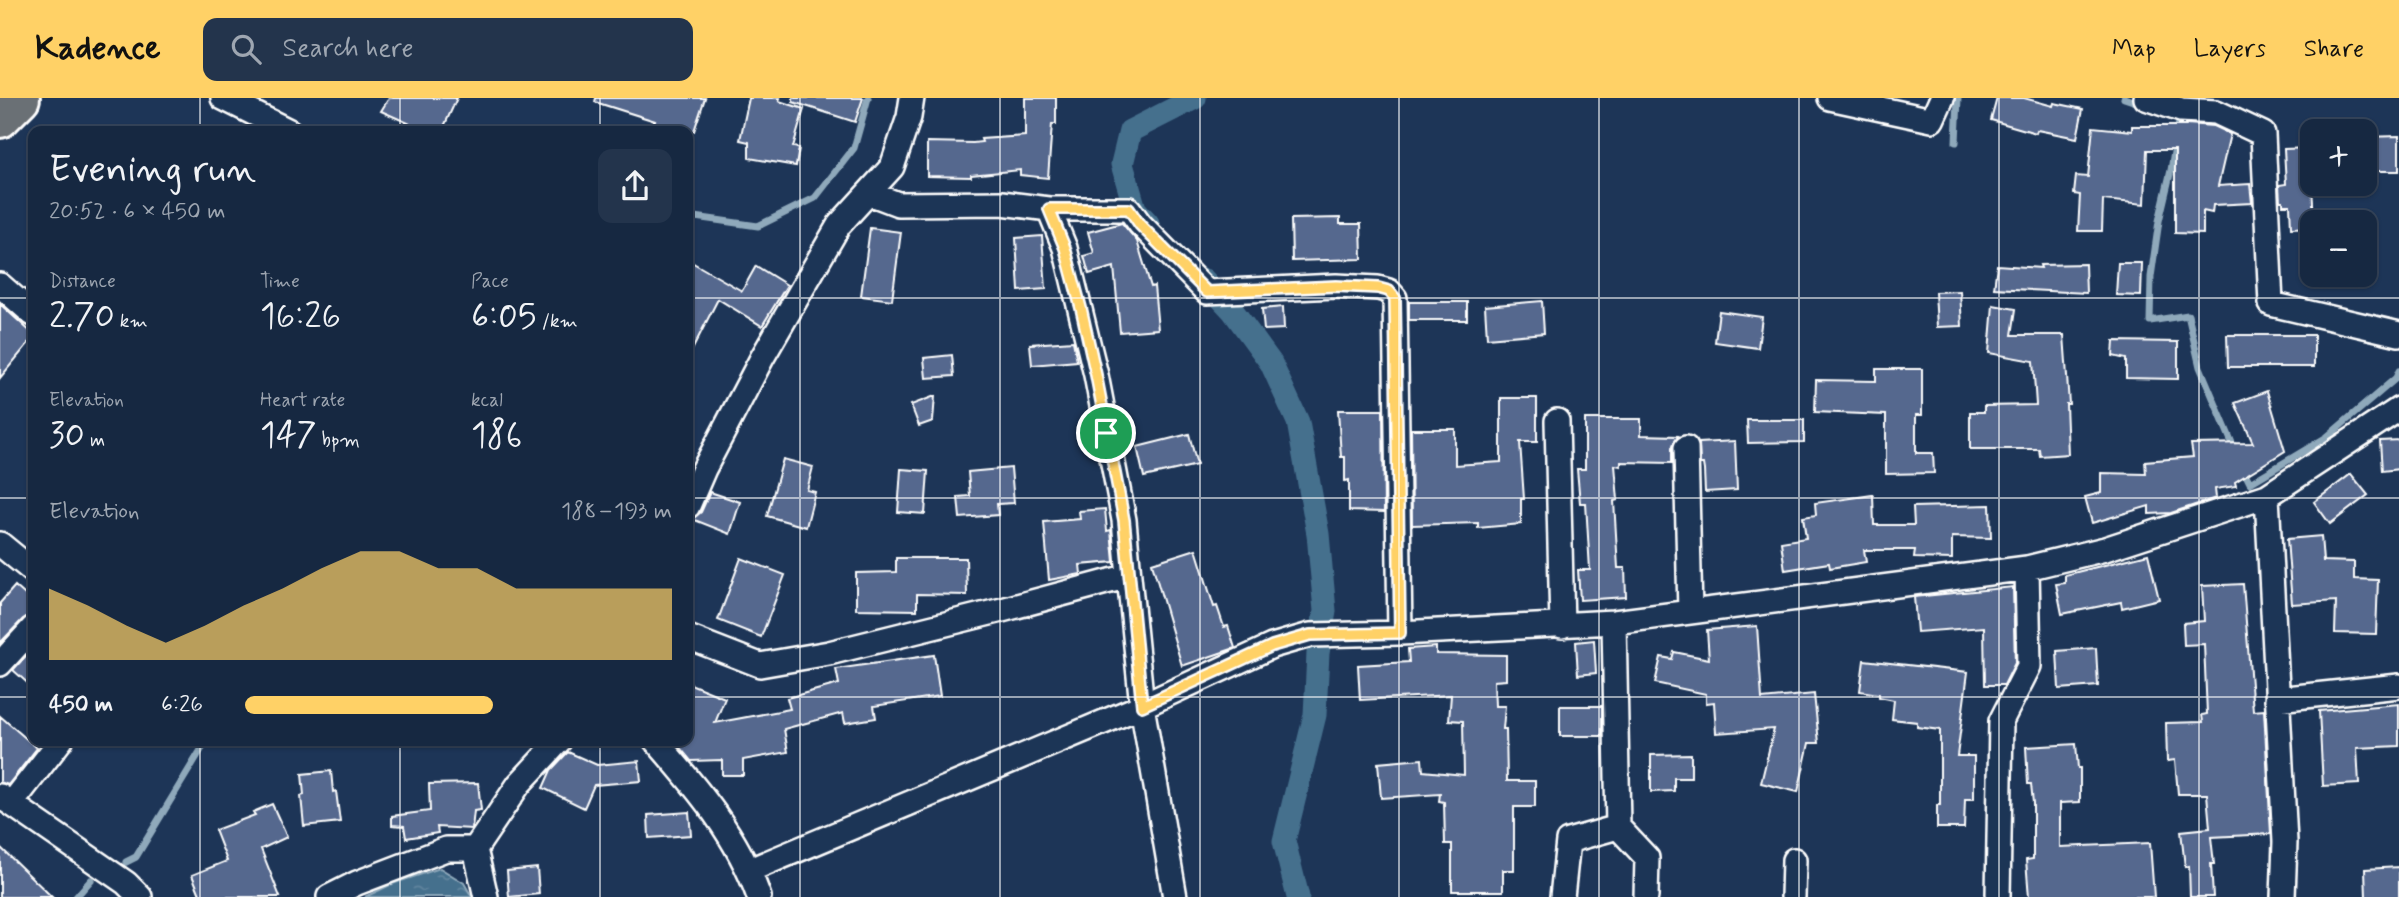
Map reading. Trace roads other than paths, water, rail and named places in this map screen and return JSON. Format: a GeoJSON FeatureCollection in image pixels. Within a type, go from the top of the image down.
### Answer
{"type":"FeatureCollection","features":[{"type":"Feature","properties":{"kind":"highway"},"geometry":{"type":"LineString","coordinates":[[0,118],[20,98]]}},
{"type":"Feature","properties":{"kind":"street"},"geometry":{"type":"LineString","coordinates":[[223,98],[279,126]]}},
{"type":"Feature","properties":{"kind":"street"},"geometry":{"type":"LineString","coordinates":[[693,494],[762,358],[839,225],[892,167],[909,117],[912,98]]}},
{"type":"Feature","properties":{"kind":"street"},"geometry":{"type":"LineString","coordinates":[[1830,98],[1932,120],[1942,98]]}},
{"type":"Feature","properties":{"kind":"street"},"geometry":{"type":"LineString","coordinates":[[2146,98],[2180,110],[2216,112],[2263,134],[2271,304],[2399,334]]}},
{"type":"Feature","properties":{"kind":"street"},"geometry":{"type":"LineString","coordinates":[[869,193],[898,204],[1002,203],[1049,209],[1129,209],[1140,225],[1219,291],[1347,286],[1389,291],[1395,298],[1400,633]]}},
{"type":"Feature","properties":{"kind":"street"},"geometry":{"type":"LineString","coordinates":[[1049,209],[1065,248],[1096,375],[1124,520],[1142,706],[1175,897]]}},
{"type":"Feature","properties":{"kind":"street"},"geometry":{"type":"LineString","coordinates":[[0,285],[28,310]]}},
{"type":"Feature","properties":{"kind":"street"},"geometry":{"type":"LineString","coordinates":[[750,870],[1142,706],[1272,646],[1310,635],[1614,622],[2027,568],[2105,549],[2267,496],[2399,409]]}},
{"type":"Feature","properties":{"kind":"street"},"geometry":{"type":"LineString","coordinates":[[1557,421],[1562,626]]}},
{"type":"Feature","properties":{"kind":"street"},"geometry":{"type":"LineString","coordinates":[[1686,448],[1690,612]]}},
{"type":"Feature","properties":{"kind":"street"},"geometry":{"type":"LineString","coordinates":[[2267,496],[2285,842],[2283,897]]}},
{"type":"Feature","properties":{"kind":"street"},"geometry":{"type":"LineString","coordinates":[[0,544],[28,567]]}},
{"type":"Feature","properties":{"kind":"street"},"geometry":{"type":"LineString","coordinates":[[1998,897],[2001,721],[2029,666],[2027,568]]}},
{"type":"Feature","properties":{"kind":"street"},"geometry":{"type":"LineString","coordinates":[[693,639],[760,665],[841,650],[1129,576]]}},
{"type":"Feature","properties":{"kind":"street"},"geometry":{"type":"LineString","coordinates":[[1614,622],[1618,827],[1647,858],[1646,897]]}},
{"type":"Feature","properties":{"kind":"street"},"geometry":{"type":"LineString","coordinates":[[0,664],[28,633]]}},
{"type":"Feature","properties":{"kind":"street"},"geometry":{"type":"LineString","coordinates":[[2277,699],[2399,686]]}},
{"type":"Feature","properties":{"kind":"street"},"geometry":{"type":"LineString","coordinates":[[55,746],[6,799],[126,883],[140,897]]}},
{"type":"Feature","properties":{"kind":"street"},"geometry":{"type":"LineString","coordinates":[[486,897],[475,849],[519,784],[554,746]]}},
{"type":"Feature","properties":{"kind":"street"},"geometry":{"type":"LineString","coordinates":[[660,746],[727,830],[750,870],[759,897]]}},
{"type":"Feature","properties":{"kind":"street"},"geometry":{"type":"LineString","coordinates":[[1562,897],[1568,841],[1618,827]]}},
{"type":"Feature","properties":{"kind":"street"},"geometry":{"type":"LineString","coordinates":[[329,897],[357,883],[446,849],[475,849]]}},
{"type":"Feature","properties":{"kind":"street"},"geometry":{"type":"LineString","coordinates":[[1793,897],[1794,860]]}},
{"type":"Feature","properties":{"kind":"water"},"geometry":{"type":"Polygon","coordinates":[[[440,868],[464,883],[472,897],[365,897],[392,884],[440,868]]]}},
{"type":"Feature","properties":{"kind":"waterway"},"geometry":{"type":"LineString","coordinates":[[693,217],[758,226],[815,198],[854,148],[868,98]]}},
{"type":"Feature","properties":{"kind":"waterway"},"geometry":{"type":"LineString","coordinates":[[1148,223],[1135,209],[1122,164],[1130,131],[1195,98]]}},
{"type":"Feature","properties":{"kind":"waterway"},"geometry":{"type":"LineString","coordinates":[[1956,142],[1958,98]]}},
{"type":"Feature","properties":{"kind":"waterway"},"geometry":{"type":"LineString","coordinates":[[2124,98],[2145,105]]}},
{"type":"Feature","properties":{"kind":"waterway"},"geometry":{"type":"LineString","coordinates":[[2176,115],[2180,116],[2151,277],[2150,321],[2188,315],[2200,367],[2235,450]]}},
{"type":"Feature","properties":{"kind":"waterway"},"geometry":{"type":"LineString","coordinates":[[1204,280],[1233,311],[1271,363],[1298,422],[1318,534],[1325,611],[1318,653],[1315,715],[1284,841],[1298,897]]}},
{"type":"Feature","properties":{"kind":"waterway"},"geometry":{"type":"LineString","coordinates":[[2242,467],[2250,483],[2327,437],[2396,378],[2399,371]]}},
{"type":"Feature","properties":{"kind":"waterway"},"geometry":{"type":"LineString","coordinates":[[126,862],[136,857],[203,746]]}},
{"type":"Feature","properties":{"kind":"waterway"},"geometry":{"type":"LineString","coordinates":[[76,897],[91,880]]}}]}
